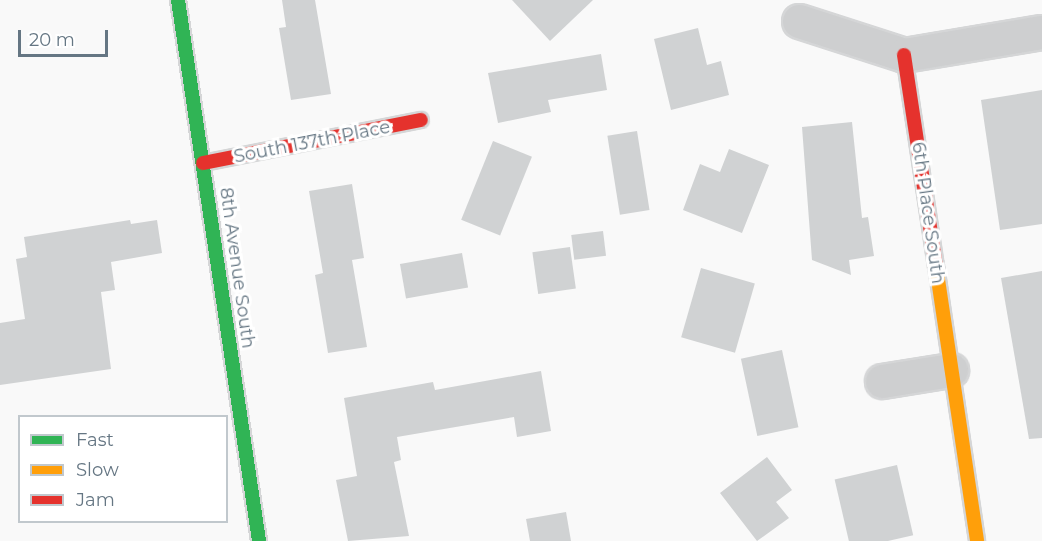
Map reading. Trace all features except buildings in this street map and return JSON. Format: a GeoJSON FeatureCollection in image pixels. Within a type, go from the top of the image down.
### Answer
{"type":"FeatureCollection","features":[{"type":"Feature","properties":{"kind":"street","name":"8th Avenue South"},"geometry":{"type":"LineString","coordinates":[[178,0],[259,541]]}},
{"type":"Feature","properties":{"kind":"street"},"geometry":{"type":"LineString","coordinates":[[799,21],[904,55],[1042,32]]}},
{"type":"Feature","properties":{"kind":"street","name":"6th Place South"},"geometry":{"type":"LineString","coordinates":[[904,55],[977,541]]}},
{"type":"Feature","properties":{"kind":"street","name":"South 137th Place"},"geometry":{"type":"LineString","coordinates":[[204,163],[421,120]]}},
{"type":"Feature","properties":{"kind":"street"},"geometry":{"type":"LineString","coordinates":[[882,381],[951,370]]}},
{"type":"Feature","properties":{"kind":"traffic: fast"},"geometry":{"type":"LineString","coordinates":[[178,0],[259,541]]}},
{"type":"Feature","properties":{"kind":"traffic: slow"},"geometry":{"type":"LineString","coordinates":[[936,266],[977,541]]}},
{"type":"Feature","properties":{"kind":"traffic: jam"},"geometry":{"type":"LineString","coordinates":[[904,55],[936,266]]}},
{"type":"Feature","properties":{"kind":"traffic: jam"},"geometry":{"type":"LineString","coordinates":[[203,163],[421,120]]}}]}
